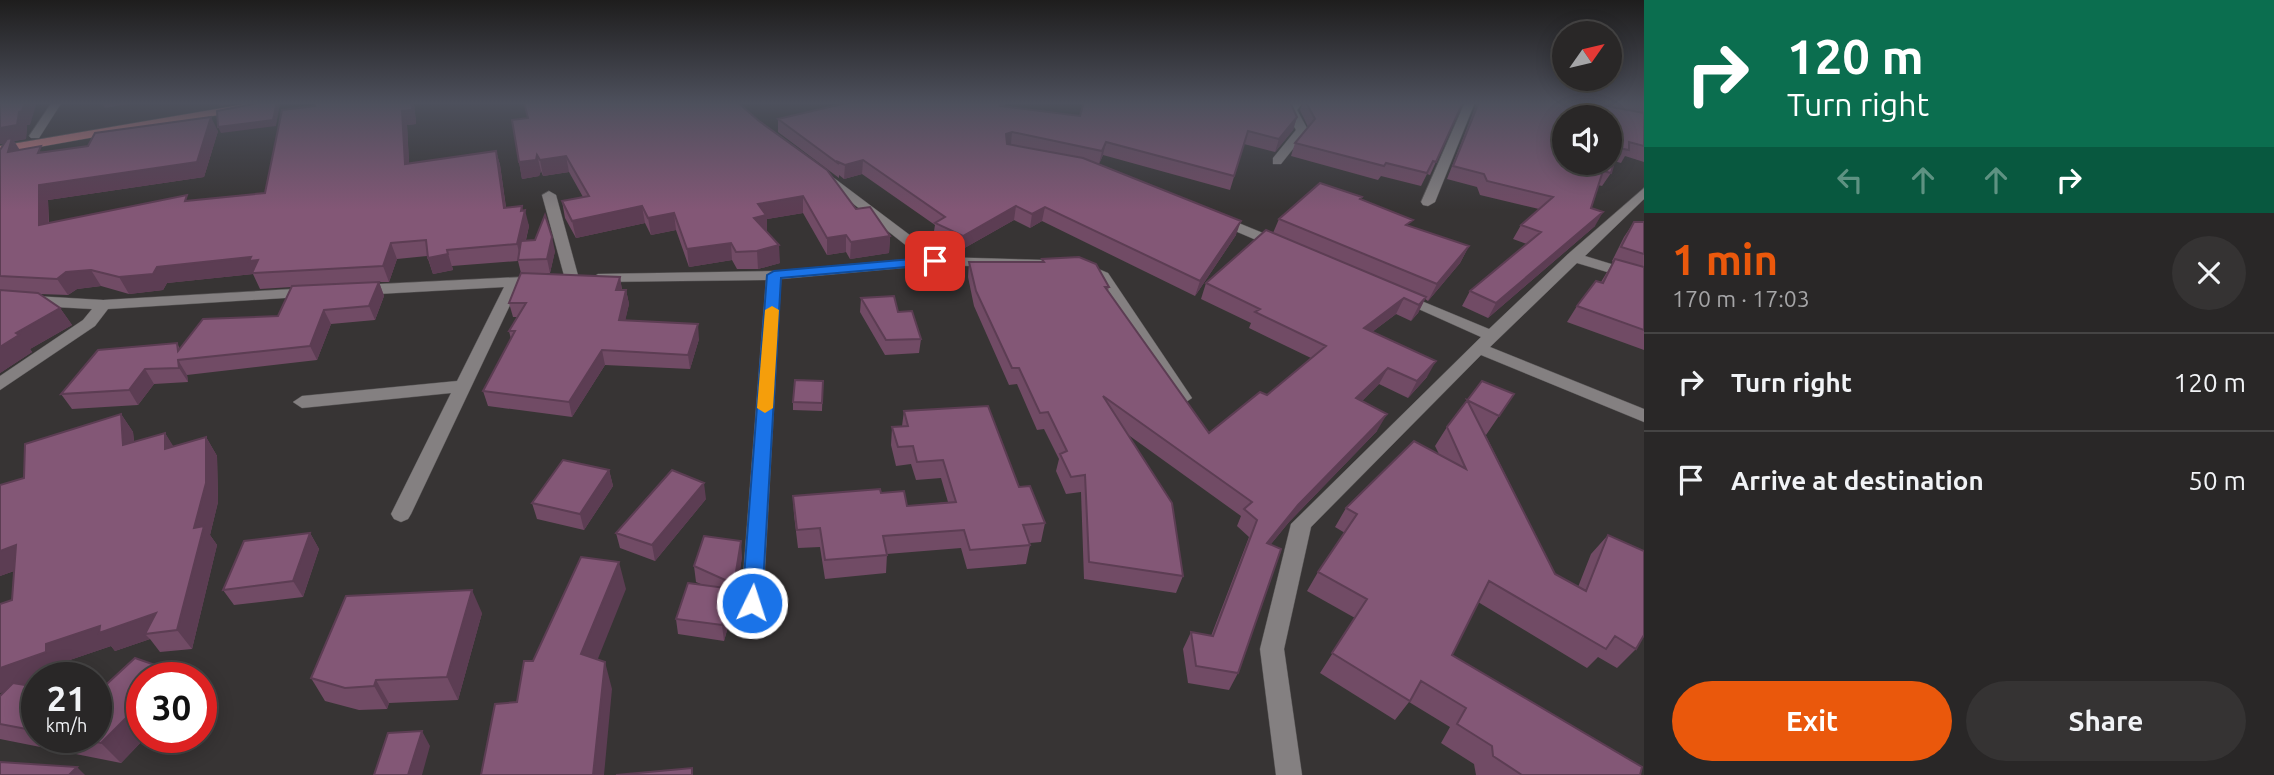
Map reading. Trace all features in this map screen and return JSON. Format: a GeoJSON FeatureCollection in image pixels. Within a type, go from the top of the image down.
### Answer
{"type":"FeatureCollection","features":[{"type":"Feature","properties":{"kind":"main road"},"geometry":{"type":"LineString","coordinates":[[3,147],[29,138]]}},
{"type":"Feature","properties":{"kind":"main road"},"geometry":{"type":"LineString","coordinates":[[3,147],[56,138]]}},
{"type":"Feature","properties":{"kind":"street"},"geometry":{"type":"LineString","coordinates":[[1277,161],[1295,138]]}},
{"type":"Feature","properties":{"kind":"street"},"geometry":{"type":"LineString","coordinates":[[1428,202],[1455,138]]}},
{"type":"Feature","properties":{"kind":"street"},"geometry":{"type":"LineString","coordinates":[[0,165],[3,147]]}},
{"type":"Feature","properties":{"kind":"street"},"geometry":{"type":"LineString","coordinates":[[815,168],[935,261]]}},
{"type":"Feature","properties":{"kind":"street"},"geometry":{"type":"LineString","coordinates":[[1289,775],[1272,649],[1301,524],[1485,342],[1644,192]]}},
{"type":"Feature","properties":{"kind":"street"},"geometry":{"type":"LineString","coordinates":[[549,195],[572,279]]}},
{"type":"Feature","properties":{"kind":"street"},"geometry":{"type":"LineString","coordinates":[[1204,212],[1292,250]]}},
{"type":"Feature","properties":{"kind":"street"},"geometry":{"type":"LineString","coordinates":[[1573,257],[1644,279]]}},
{"type":"Feature","properties":{"kind":"street"},"geometry":{"type":"LineString","coordinates":[[349,290],[514,281],[774,275],[935,261],[1068,263],[1096,271],[1103,276],[1185,400]]}},
{"type":"Feature","properties":{"kind":"street"},"geometry":{"type":"LineString","coordinates":[[752,603],[774,275]]}},
{"type":"Feature","properties":{"kind":"street"},"geometry":{"type":"LineString","coordinates":[[401,514],[514,281]]}},
{"type":"Feature","properties":{"kind":"street"},"geometry":{"type":"LineString","coordinates":[[0,299],[103,304],[322,292]]}},
{"type":"Feature","properties":{"kind":"street"},"geometry":{"type":"LineString","coordinates":[[1392,293],[1485,342],[1644,416]]}},
{"type":"Feature","properties":{"kind":"street"},"geometry":{"type":"LineString","coordinates":[[0,384],[89,323],[103,304]]}},
{"type":"Feature","properties":{"kind":"street"},"geometry":{"type":"LineString","coordinates":[[302,402],[461,386]]}},
{"type":"Feature","properties":{"kind":"building"},"geometry":{"type":"Polygon","coordinates":[[[12,138],[8,152],[41,146],[38,153],[88,146],[92,138],[204,138],[197,162],[39,185],[39,225],[187,195],[185,201],[265,193],[276,138],[404,138],[405,164],[496,151],[504,208],[522,206],[521,211],[525,210],[517,244],[447,250],[448,254],[428,258],[426,240],[391,243],[383,266],[252,273],[258,260],[249,261],[251,257],[157,267],[153,274],[119,277],[91,270],[66,272],[57,279],[0,276],[0,150],[7,139],[12,138]]]}},
{"type":"Feature","properties":{"kind":"building"},"geometry":{"type":"Polygon","coordinates":[[[515,138],[783,138],[827,170],[856,209],[870,207],[890,236],[851,242],[846,235],[827,238],[803,196],[758,204],[766,215],[754,218],[779,245],[757,251],[736,252],[731,243],[687,249],[674,213],[648,218],[642,206],[572,221],[562,201],[589,196],[566,156],[540,160],[537,155],[536,160],[519,162],[515,138]]]}},
{"type":"Feature","properties":{"kind":"building"},"geometry":{"type":"Polygon","coordinates":[[[804,138],[1006,138],[1007,144],[1083,158],[1241,221],[1200,281],[1045,207],[1032,214],[1016,206],[963,236],[935,223],[945,217],[863,160],[845,165],[836,161],[839,164],[804,138]]]}},
{"type":"Feature","properties":{"kind":"building"},"geometry":{"type":"Polygon","coordinates":[[[1041,138],[1246,138],[1234,176],[1106,142],[1102,151],[1041,138]]]}},
{"type":"Feature","properties":{"kind":"building"},"geometry":{"type":"Polygon","coordinates":[[[1299,138],[1447,138],[1436,162],[1433,161],[1427,173],[1386,163],[1384,166],[1295,143],[1299,138]]]}},
{"type":"Feature","properties":{"kind":"building"},"geometry":{"type":"Polygon","coordinates":[[[1464,138],[1552,138],[1552,175],[1602,175],[1591,208],[1603,212],[1496,303],[1470,291],[1541,232],[1521,225],[1553,197],[1487,181],[1484,174],[1453,166],[1464,138]]]}},
{"type":"Feature","properties":{"kind":"building"},"geometry":{"type":"Polygon","coordinates":[[[1622,138],[1644,138],[1644,146],[1629,142],[1629,150],[1622,149],[1622,138]]]}},
{"type":"Feature","properties":{"kind":"building"},"geometry":{"type":"Polygon","coordinates":[[[1320,183],[1362,197],[1360,199],[1413,220],[1406,225],[1469,246],[1437,284],[1279,219],[1320,183]]]}},
{"type":"Feature","properties":{"kind":"building"},"geometry":{"type":"Polygon","coordinates":[[[545,215],[552,237],[547,259],[518,260],[521,241],[535,240],[545,215]]]}},
{"type":"Feature","properties":{"kind":"building"},"geometry":{"type":"Polygon","coordinates":[[[1634,222],[1644,222],[1644,254],[1621,247],[1634,222]]]}},
{"type":"Feature","properties":{"kind":"building"},"geometry":{"type":"Polygon","coordinates":[[[1266,230],[1426,297],[1419,305],[1404,298],[1364,328],[1436,361],[1417,381],[1388,368],[1356,398],[1387,414],[1298,505],[1267,543],[1281,549],[1238,673],[1196,666],[1191,632],[1213,636],[1257,520],[1244,509],[1252,502],[1103,396],[1172,503],[1183,576],[1089,562],[1085,475],[1071,477],[1060,454],[1067,451],[1048,412],[1040,413],[1019,368],[1012,368],[976,291],[969,262],[1044,262],[1042,259],[1079,257],[1096,264],[1109,287],[1105,287],[1209,433],[1260,392],[1267,395],[1326,346],[1255,312],[1260,309],[1206,283],[1266,230]]]}},
{"type":"Feature","properties":{"kind":"building"},"geometry":{"type":"Polygon","coordinates":[[[1615,259],[1644,267],[1644,330],[1577,306],[1596,281],[1603,283],[1615,259]]]}},
{"type":"Feature","properties":{"kind":"building"},"geometry":{"type":"Polygon","coordinates":[[[521,273],[620,277],[616,290],[626,290],[619,320],[698,324],[688,355],[602,350],[569,402],[483,391],[515,331],[509,331],[526,303],[509,303],[521,273]]]}},
{"type":"Feature","properties":{"kind":"building"},"geometry":{"type":"Polygon","coordinates":[[[379,282],[369,306],[324,310],[310,346],[178,360],[179,368],[145,369],[129,390],[61,394],[98,350],[177,343],[178,351],[203,319],[278,316],[292,286],[379,282]]]}},
{"type":"Feature","properties":{"kind":"building"},"geometry":{"type":"Polygon","coordinates":[[[0,290],[38,293],[60,308],[16,333],[19,335],[0,347],[0,290]]]}},
{"type":"Feature","properties":{"kind":"building"},"geometry":{"type":"Polygon","coordinates":[[[894,296],[898,312],[912,311],[921,339],[886,340],[861,298],[894,296]]]}},
{"type":"Feature","properties":{"kind":"building"},"geometry":{"type":"Polygon","coordinates":[[[795,380],[823,381],[822,403],[793,402],[795,380]]]}},
{"type":"Feature","properties":{"kind":"building"},"geometry":{"type":"Polygon","coordinates":[[[1482,381],[1514,394],[1499,416],[1467,400],[1482,381]]]}},
{"type":"Feature","properties":{"kind":"building"},"geometry":{"type":"Polygon","coordinates":[[[1467,400],[1555,574],[1586,591],[1608,535],[1644,551],[1644,635],[1636,649],[1615,636],[1606,649],[1489,581],[1452,655],[1642,767],[1640,775],[1522,775],[1493,756],[1492,746],[1457,724],[1466,708],[1421,681],[1410,701],[1332,653],[1367,599],[1318,572],[1357,514],[1346,508],[1414,441],[1466,469],[1447,427],[1467,400]]]}},
{"type":"Feature","properties":{"kind":"building"},"geometry":{"type":"Polygon","coordinates":[[[988,406],[1019,487],[1030,486],[1045,523],[1023,525],[1030,545],[970,550],[964,530],[883,536],[887,555],[825,560],[820,528],[797,530],[793,496],[880,489],[881,493],[904,491],[907,506],[956,502],[943,460],[917,462],[913,446],[898,447],[892,427],[908,426],[904,411],[988,406]]]}},
{"type":"Feature","properties":{"kind":"building"},"geometry":{"type":"Polygon","coordinates":[[[121,414],[123,445],[165,433],[165,449],[206,437],[206,483],[194,528],[204,526],[177,630],[145,634],[156,613],[99,633],[100,626],[46,644],[46,652],[0,668],[0,604],[12,600],[16,545],[0,551],[0,485],[24,478],[25,444],[121,414]]]}},
{"type":"Feature","properties":{"kind":"building"},"geometry":{"type":"Polygon","coordinates":[[[563,460],[609,470],[580,514],[532,503],[563,460]]]}},
{"type":"Feature","properties":{"kind":"building"},"geometry":{"type":"Polygon","coordinates":[[[672,470],[704,483],[652,545],[616,533],[672,470]]]}},
{"type":"Feature","properties":{"kind":"building"},"geometry":{"type":"Polygon","coordinates":[[[310,533],[293,581],[223,590],[244,541],[310,533]]]}},
{"type":"Feature","properties":{"kind":"building"},"geometry":{"type":"Polygon","coordinates":[[[704,536],[741,541],[734,584],[694,566],[704,536]]]}},
{"type":"Feature","properties":{"kind":"building"},"geometry":{"type":"Polygon","coordinates":[[[581,557],[619,562],[581,654],[605,662],[593,775],[481,775],[495,704],[517,702],[524,661],[533,661],[581,557]]]}},
{"type":"Feature","properties":{"kind":"building"},"geometry":{"type":"Polygon","coordinates":[[[688,583],[733,589],[722,625],[676,619],[688,583]]]}},
{"type":"Feature","properties":{"kind":"building"},"geometry":{"type":"Polygon","coordinates":[[[472,590],[447,677],[376,680],[374,686],[345,688],[311,678],[346,596],[472,590]]]}},
{"type":"Feature","properties":{"kind":"building"},"geometry":{"type":"Polygon","coordinates":[[[135,658],[146,662],[131,662],[135,658]]]}},
{"type":"Feature","properties":{"kind":"building"},"geometry":{"type":"Polygon","coordinates":[[[126,666],[126,718],[112,732],[112,679],[126,666]]]}},
{"type":"Feature","properties":{"kind":"building"},"geometry":{"type":"Polygon","coordinates":[[[13,683],[21,684],[21,728],[0,724],[0,696],[13,683]]]}},
{"type":"Feature","properties":{"kind":"building"},"geometry":{"type":"Polygon","coordinates":[[[422,731],[408,775],[374,775],[388,733],[422,731]]]}},
{"type":"Feature","properties":{"kind":"building"},"geometry":{"type":"Polygon","coordinates":[[[0,762],[77,767],[69,775],[0,775],[0,762]]]}},
{"type":"Feature","properties":{"kind":"building"},"geometry":{"type":"Polygon","coordinates":[[[692,768],[692,775],[616,775],[692,768]]]}},
{"type":"Feature","properties":{"kind":"slow traffic"},"geometry":{"type":"LineString","coordinates":[[765,408],[772,310]]}},
{"type":"Feature","properties":{"kind":"route"},"geometry":{"type":"LineString","coordinates":[[752,603],[774,275],[935,261]]}}]}
